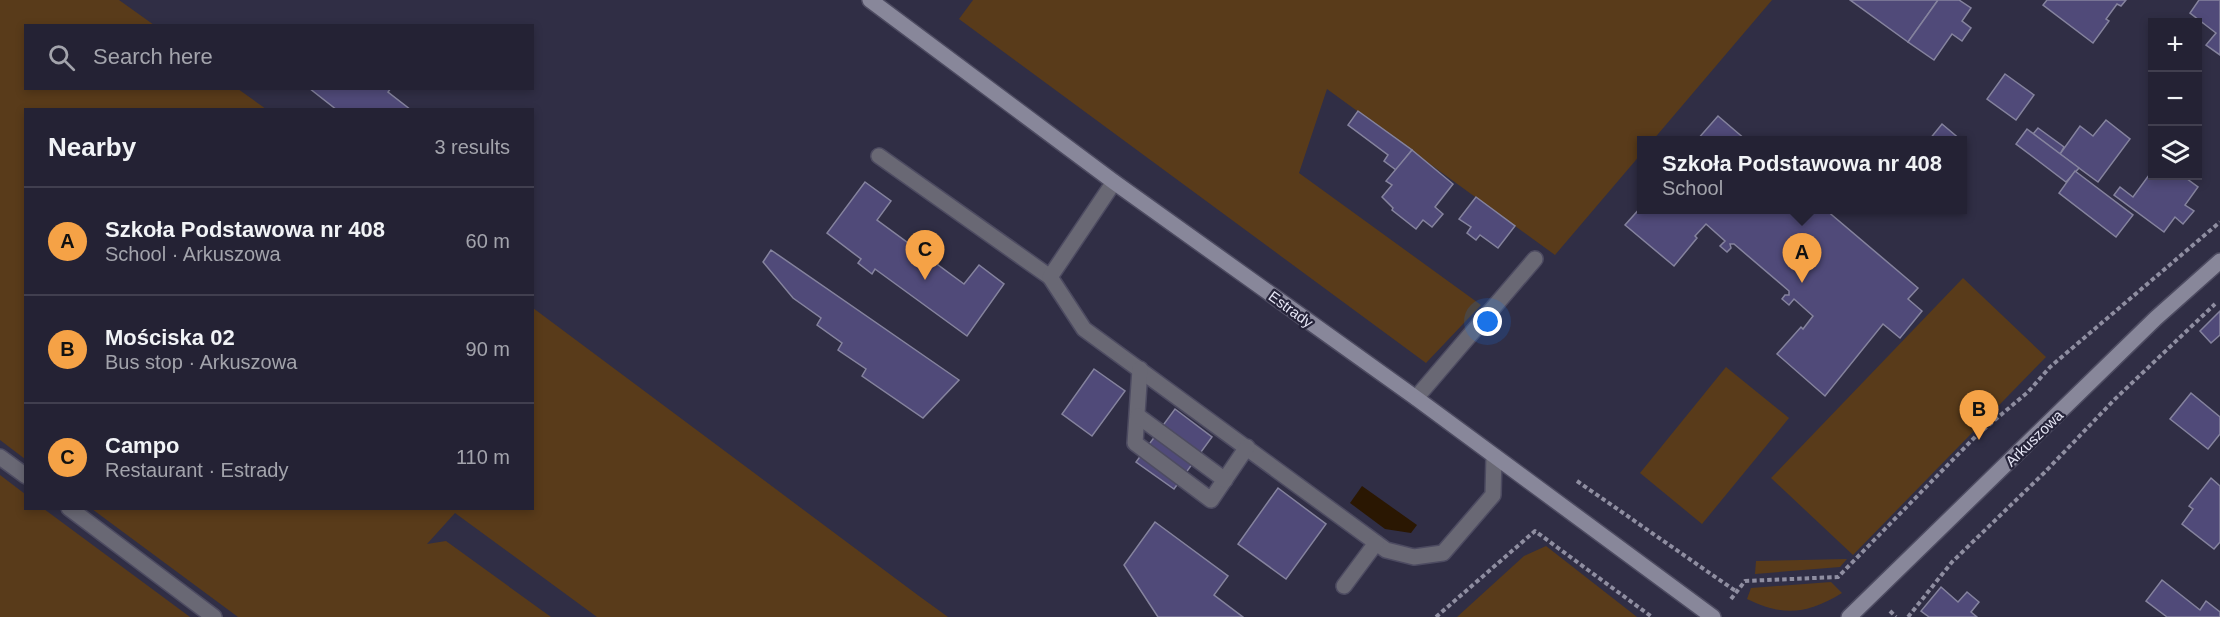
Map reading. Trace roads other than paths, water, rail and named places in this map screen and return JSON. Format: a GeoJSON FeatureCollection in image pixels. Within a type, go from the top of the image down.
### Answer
{"type":"FeatureCollection","features":[{"type":"Feature","properties":{"kind":"main road","name":"Estrady"},"geometry":{"type":"LineString","coordinates":[[870,0],[1113,182],[1416,398],[1713,617]]}},
{"type":"Feature","properties":{"kind":"main road","name":"Arkuszowa"},"geometry":{"type":"LineString","coordinates":[[1849,617],[2156,318],[2220,261]]}},
{"type":"Feature","properties":{"kind":"lane"},"geometry":{"type":"LineString","coordinates":[[879,156],[1050,277],[1084,329],[1386,550],[1414,557],[1443,553],[1493,495],[1494,456]]}},
{"type":"Feature","properties":{"kind":"lane"},"geometry":{"type":"LineString","coordinates":[[1050,277],[1113,182]]}},
{"type":"Feature","properties":{"kind":"lane"},"geometry":{"type":"LineString","coordinates":[[1416,398],[1535,259]]}},
{"type":"Feature","properties":{"kind":"lane"},"geometry":{"type":"LineString","coordinates":[[1140,369],[1135,443],[1211,500],[1247,447]]}},
{"type":"Feature","properties":{"kind":"lane"},"geometry":{"type":"LineString","coordinates":[[1138,416],[1225,480]]}},
{"type":"Feature","properties":{"kind":"lane"},"geometry":{"type":"LineString","coordinates":[[0,457],[24,475]]}},
{"type":"Feature","properties":{"kind":"lane"},"geometry":{"type":"LineString","coordinates":[[72,510],[214,617]]}},
{"type":"Feature","properties":{"kind":"lane"},"geometry":{"type":"LineString","coordinates":[[1344,586],[1376,543]]}},
{"type":"Feature","properties":{"kind":"place","name":"Campo"},"geometry":{"type":"Point","coordinates":[925,280]}},
{"type":"Feature","properties":{"kind":"place","name":"Szkoła Podstawowa nr 408"},"geometry":{"type":"Point","coordinates":[1802,283]}},
{"type":"Feature","properties":{"kind":"place","name":"Mościska 02"},"geometry":{"type":"Point","coordinates":[1979,440]}}]}
